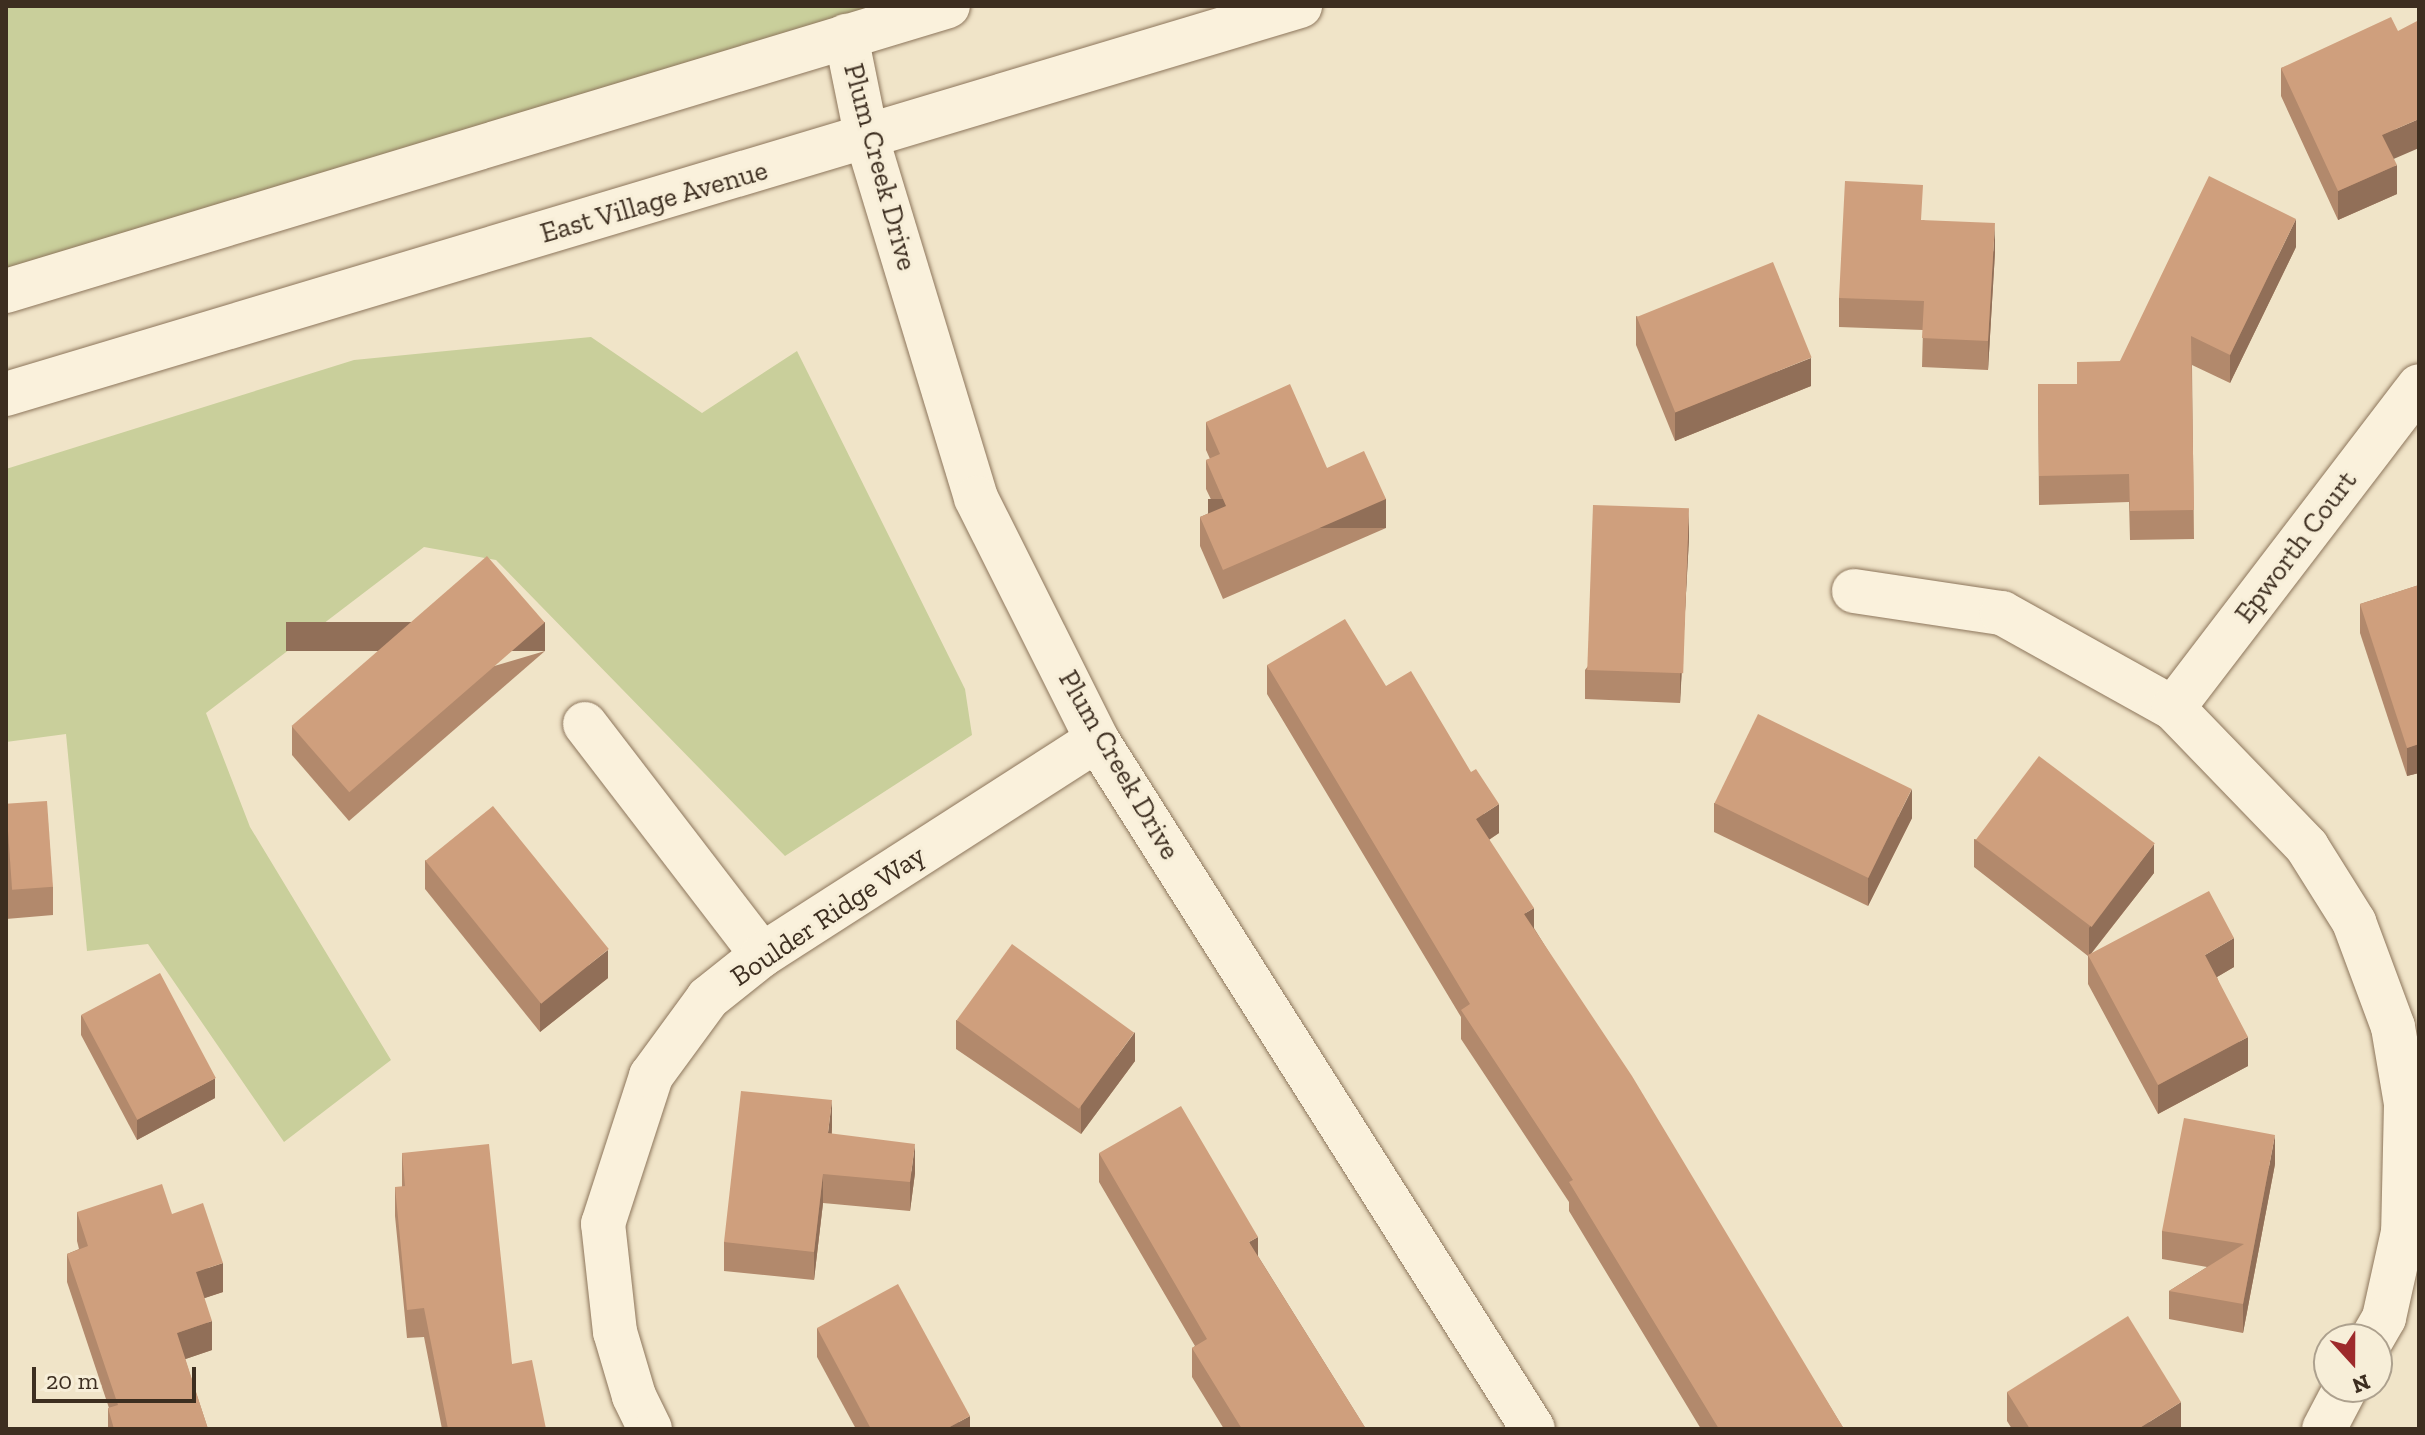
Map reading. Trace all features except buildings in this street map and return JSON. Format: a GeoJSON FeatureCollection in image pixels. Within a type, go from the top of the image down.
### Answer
{"type":"FeatureCollection","features":[{"type":"Feature","properties":{"kind":"street"},"geometry":{"type":"LineString","coordinates":[[6,291],[948,6]]}},
{"type":"Feature","properties":{"kind":"street","name":"East Village Avenue"},"geometry":{"type":"LineString","coordinates":[[6,394],[867,139],[1300,6]]}},
{"type":"Feature","properties":{"kind":"street","name":"Plum Creek Drive"},"geometry":{"type":"LineString","coordinates":[[846,36],[867,139],[976,498],[1097,740],[1533,1429]]}},
{"type":"Feature","properties":{"kind":"street","name":"Epworth Court"},"geometry":{"type":"LineString","coordinates":[[2173,708],[2419,386]]}},
{"type":"Feature","properties":{"kind":"street"},"geometry":{"type":"LineString","coordinates":[[1854,591],[2002,613],[2173,708],[2307,847],[2354,922],[2393,1027],[2406,1104],[2403,1232],[2381,1323]]}},
{"type":"Feature","properties":{"kind":"street"},"geometry":{"type":"LineString","coordinates":[[585,724],[762,955]]}},
{"type":"Feature","properties":{"kind":"street","name":"Boulder Ridge Way"},"geometry":{"type":"LineString","coordinates":[[650,1429],[634,1396],[615,1332],[603,1224],[651,1076],[708,998],[762,955],[1097,740]]}},
{"type":"Feature","properties":{"kind":"street"},"geometry":{"type":"LineString","coordinates":[[2324,1429],[2338,1403]]}},
{"type":"Feature","properties":{"kind":"green space"},"geometry":{"type":"Polygon","coordinates":[[[6,6],[948,6],[6,291],[6,6]]]}},
{"type":"Feature","properties":{"kind":"green space"},"geometry":{"type":"Polygon","coordinates":[[[591,337],[702,413],[797,351],[965,689],[972,735],[785,856],[496,560],[424,547],[206,713],[250,827],[391,1060],[284,1142],[148,944],[87,951],[66,734],[6,742],[6,469],[354,360],[591,337]]]}}]}
